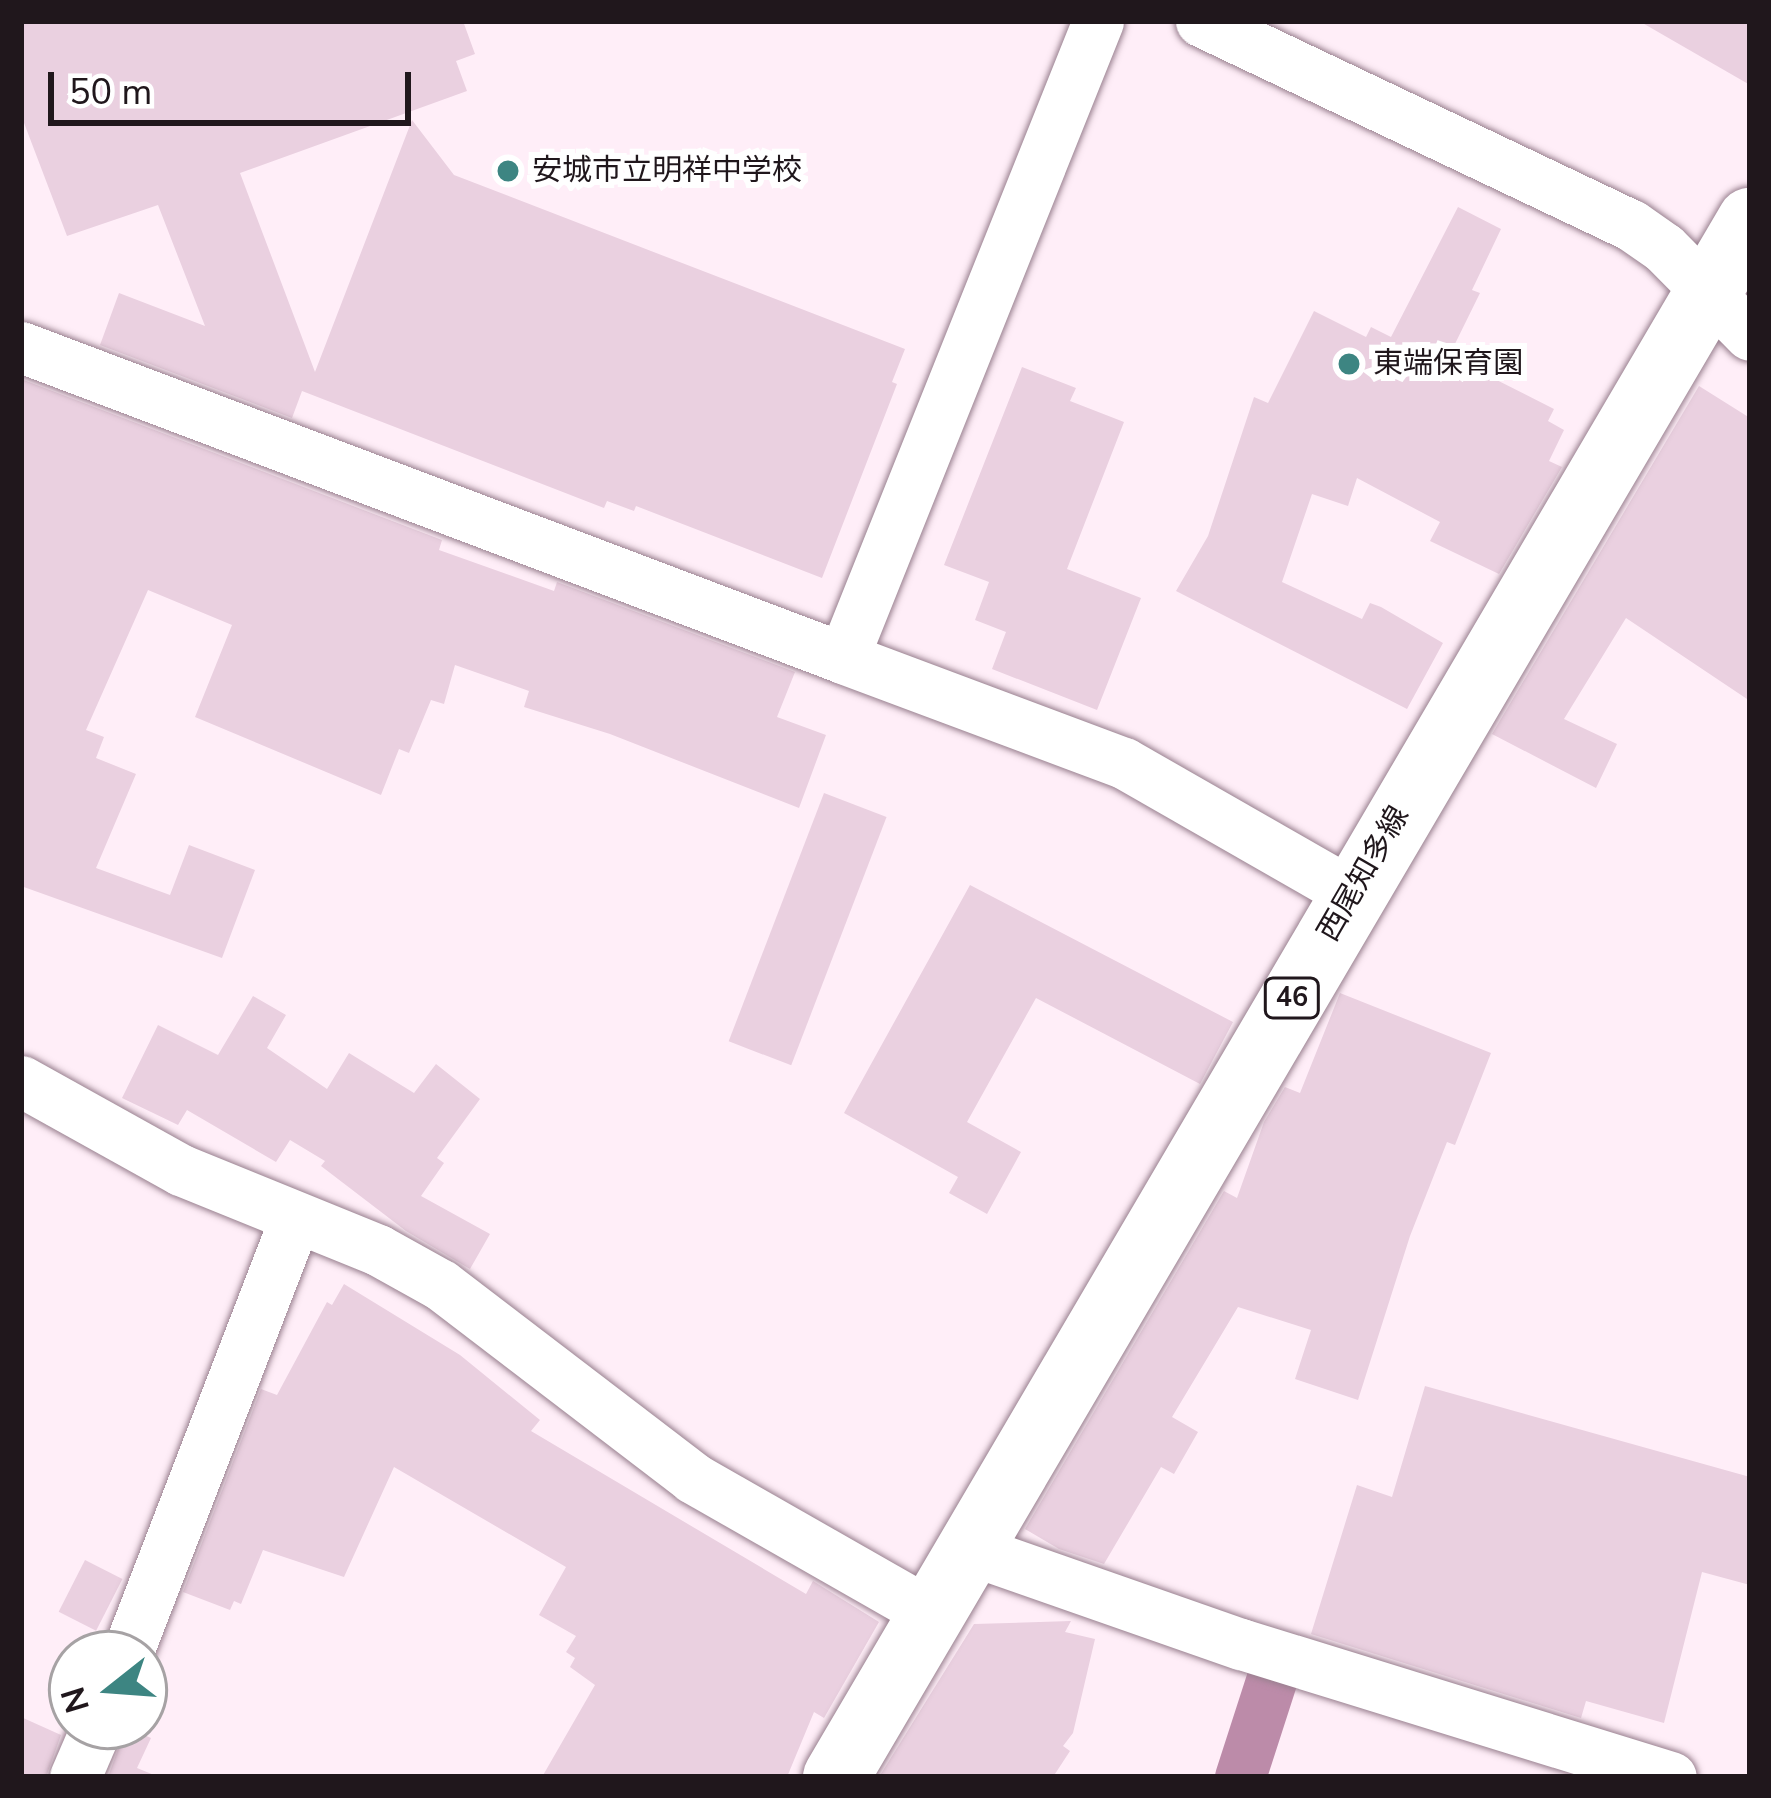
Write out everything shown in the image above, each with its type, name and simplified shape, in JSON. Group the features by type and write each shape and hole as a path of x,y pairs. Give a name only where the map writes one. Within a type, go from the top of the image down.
{"main road":[{"name":"西尾知多線","path":"836,1777 1353,893 1729,314 1750,221"}],"street":[{"path":"843,658 1098,21"},
{"path":"1201,21 1631,225 1664,248 1729,314"},
{"path":"21,347 1124,763 1353,893"},
{"path":"21,1082 181,1170 378,1250 441,1285 693,1478 930,1613"},
{"path":"136,1630 295,1218"},
{"path":"969,1550 1241,1644 1671,1777"}],"building":[{"path":"21,21 463,21 475,54 456,61 467,91 240,173 315,372 412,120 454,175 905,349 892,382 897,384 822,578 636,506 634,511 607,501 604,508 302,391 292,418 100,345 119,293 205,326 158,205 67,236 21,115"},
{"path":"1639,21 1750,21 1750,85"},
{"path":"1458,207 1501,229 1472,290 1480,293 1449,356 1554,409 1548,421 1564,430 1549,461 1562,467 1499,574 1430,541 1440,522 1357,478 1348,506 1312,494 1282,582 1362,619 1370,603 1381,607 1443,643 1407,709 1176,591 1208,536 1254,397 1268,403 1314,311 1366,337 1371,327 1391,337"},
{"path":"1022,367 1076,388 1070,401 1124,422 1067,569 1141,598 1097,710 992,669 1006,632 975,620 989,582 944,565"},
{"path":"21,379 442,540 439,550 554,591 557,582 795,672 777,717 826,735 799,808 610,734 524,707 529,691 455,665 444,704 431,700 409,753 399,749 381,795 195,717 232,625 148,590 86,730 104,737 96,758 136,774 96,868 170,895 189,845 255,870 222,958 21,886"},
{"path":"1699,386 1750,418 1750,701 1626,618 1564,719 1617,744 1596,788 1492,734"},
{"path":"824,793 887,817 791,1065 729,1041"},
{"path":"970,885 1233,1022 1200,1084 1036,998 967,1122 1021,1152 987,1214 949,1193 958,1177 844,1113"},
{"path":"1340,993 1491,1053 1455,1145 1447,1142 1410,1236 1358,1400 1295,1379 1311,1330 1238,1307 1172,1417 1198,1432 1174,1474 1161,1467 1104,1564 1059,1549 1025,1529 1224,1191 1237,1198 1264,1122 1285,1087 1300,1093"},
{"path":"253,996 286,1015 267,1048 327,1089 349,1053 414,1093 436,1064 480,1099 437,1158 444,1163 421,1196 490,1234 470,1269 406,1231 321,1166 325,1161 290,1140 276,1162 187,1110 178,1125 122,1098 158,1025 218,1055"},
{"path":"344,1284 460,1355 540,1420 531,1431 806,1594 813,1581 879,1622 824,1718 814,1712 787,1777 542,1777 595,1685 570,1667 575,1658 566,1652 576,1636 539,1615 566,1567 394,1467 344,1577 263,1550 241,1604 234,1601 230,1610 183,1592 261,1389 277,1395 327,1302 332,1305"},
{"path":"1425,1386 1750,1477 1750,1585 1702,1572 1664,1723 1586,1701 1581,1718 1311,1634 1357,1485 1392,1497"},
{"path":"85,1560 122,1579 95,1630 59,1612"},
{"path":"1071,1621 1065,1632 1095,1639 1073,1733 1063,1746 1070,1751 1053,1777 879,1777 974,1624"},
{"path":"21,1717 48,1729 48,1750 56,1750 46,1777 21,1777"},
{"path":"118,1750 145,1750 137,1768 159,1777 108,1777"}],"waterway":[{"path":"1240,1777 1274,1672"}],"place":[{"name":"安城市立明祥中学校","path":"508,171"},
{"name":"東端保育園","path":"1349,364"}]}
